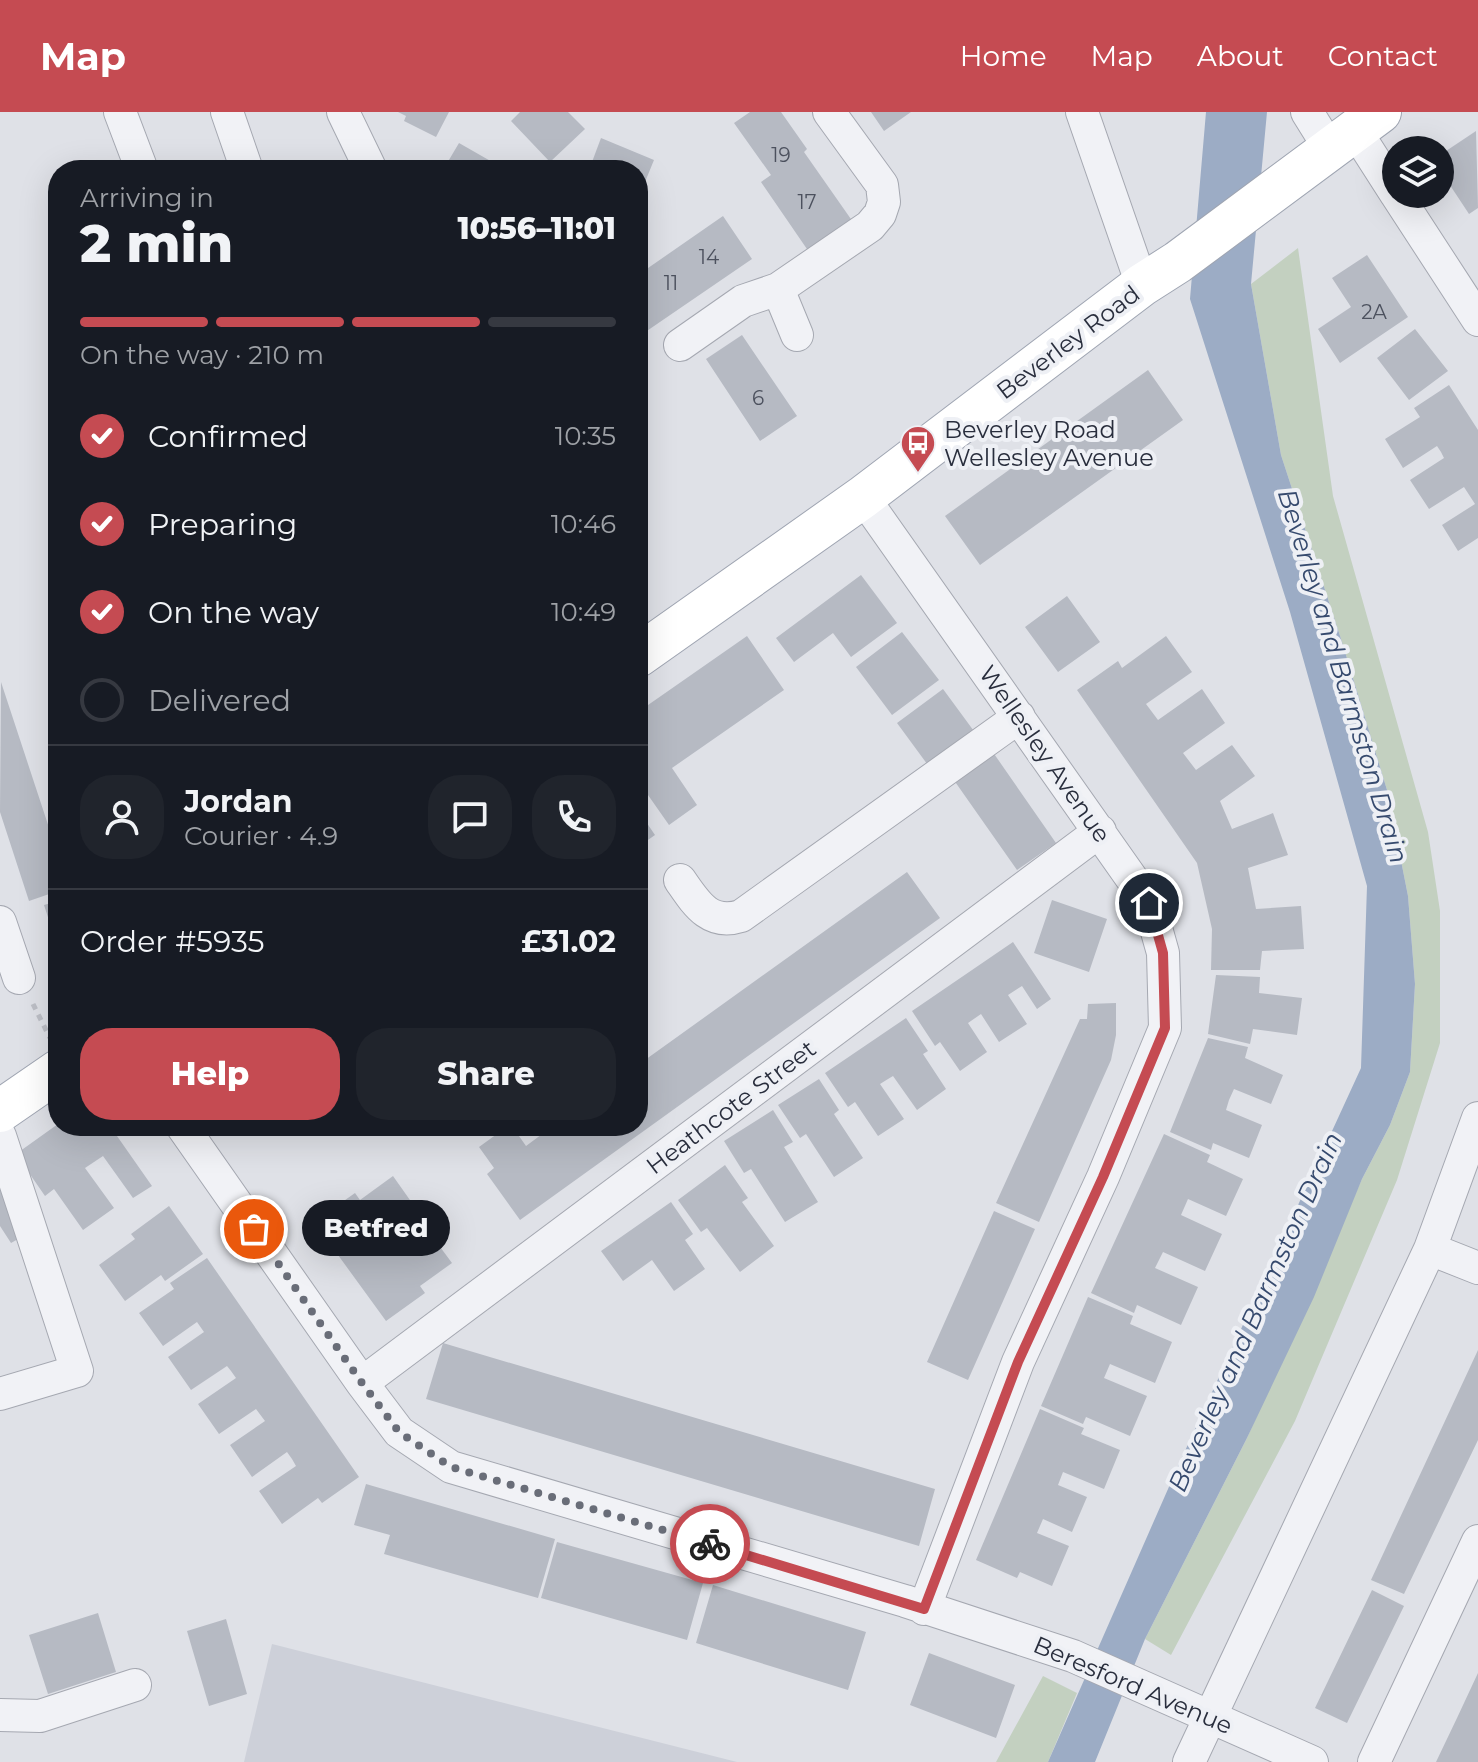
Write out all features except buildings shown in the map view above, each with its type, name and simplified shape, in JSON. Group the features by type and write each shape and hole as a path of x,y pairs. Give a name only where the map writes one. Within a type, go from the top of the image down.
{"main road":[{"name":"Beverley Road","path":"648,649 863,497 1142,285 1178,262 1355,130"},
{"path":"0,1111 48,1063"}],"street":[{"path":"120,112 138,160"},
{"path":"227,112 244,160"},
{"path":"343,112 366,160"},
{"path":"680,345 743,301 778,289 870,226 880,214 884,202 882,185 829,112"},
{"path":"1082,112 1142,285"},
{"path":"1307,112 1355,130 1382,172"},
{"path":"1405,208 1478,320"},
{"path":"778,289 797,335"},
{"name":"Wellesley Avenue","path":"863,497 1149,903 1163,953 1165,1028 1103,1177 1018,1362 924,1609"},
{"path":"680,880 700,908 711,916 731,919 741,916 1019,717"},
{"name":"Heathcote Street","path":"362,1383 1100,831"},
{"path":"0,922 19,978"},
{"path":"1189,1762 1430,1249 1478,1118"},
{"path":"0,1136 77,1371 0,1394"},
{"name":"Beresford Avenue","path":"189,1136 399,1432 451,1467 1073,1656 1312,1762"},
{"path":"1430,1249 1478,1268"},
{"path":"1374,1762 1478,1541"},
{"path":"0,1715 40,1716 135,1685"}],"path":[{"path":"19,978 48,1041"}],"shaded area":[{"path":"272,1644 737,1762 244,1762"}],"green space":[{"path":"1298,248 1333,496 1428,832 1440,911 1440,1043 1397,1180 1295,1421 1171,1655 1145,1639 1247,1438 1362,1179 1390,1125 1410,1072 1415,984 1408,896 1387,790 1281,455 1251,284"},
{"path":"1043,1676 1077,1693 1048,1762 996,1762"}],"water":[{"name":"Beverley and Barmston Drain","path":"1206,112 1267,112 1251,284 1281,455 1387,790 1408,896 1415,984 1410,1072 1390,1125 1362,1179 1314,1297 1145,1639 1095,1762 1048,1762 1179,1464 1361,1068 1367,886 1290,612 1190,299"}],"way so far":[{"path":"254,1229 399,1432 451,1467 710,1544"}],"place":[{"name":"Beverley Road Wellesley Avenue","path":"918,474"},
{"name":"Betfred","path":"254,1229"}],"route":[{"path":"710,1544 924,1609 1018,1362 1103,1177 1165,1028 1163,953 1149,903"}]}
